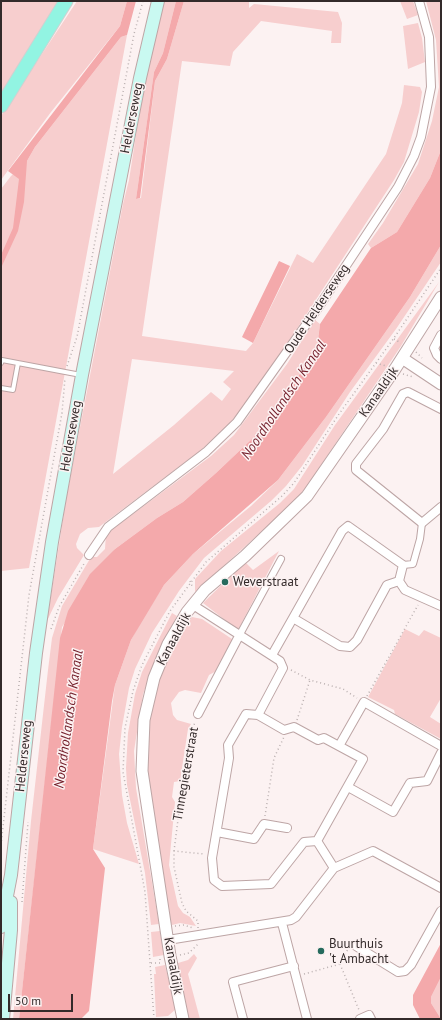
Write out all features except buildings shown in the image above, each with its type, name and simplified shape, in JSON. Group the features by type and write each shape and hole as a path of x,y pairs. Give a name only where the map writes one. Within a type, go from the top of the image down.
{"main road":[{"path":"1,106 66,1"},
{"name":"Helderseweg","path":"1,927 11,875 37,645 52,542 82,375 140,78 158,1"},
{"name":"Helderseweg","path":"3,1019 11,930 11,875"}],"street":[{"name":"Oude Helderseweg","path":"89,555 108,526 206,452 238,422 398,187 414,156 421,137 431,87 428,37 419,1"},
{"name":"Kanaaldijk","path":"183,1019 168,940 143,778 142,736 148,700 160,664 174,633 205,590 302,502 402,358 441,297"},
{"path":"441,335 434,348 437,355 441,359"},
{"path":"402,358 441,384"},
{"path":"422,523 356,470 356,464 383,429 403,394 408,392 441,409"},
{"path":"272,655 342,531 348,526 403,565 413,564 420,539 422,523 441,507"},
{"path":"239,636 281,559"},
{"path":"403,565 399,581 405,590 441,606"},
{"path":"293,618 340,646 350,647 358,640 386,585 399,581"},
{"path":"193,605 280,661 283,668 258,715"},
{"name":"Tinnegieterstraat","path":"198,714 239,636"},
{"path":"339,746 364,702 441,746"},
{"path":"246,714 258,715 284,730 291,728 318,740 324,738 363,760 317,842 304,842 271,884 222,886 214,880 212,855 229,758 228,745 246,714"},
{"path":"348,787 393,812 410,783 427,781 441,753"},
{"path":"217,832 254,839 264,824 287,828"},
{"path":"317,842 334,868"},
{"path":"168,940 282,923 296,917 334,868 373,851 441,888"},
{"path":"356,946 398,972 405,971 411,965 441,911"},
{"path":"282,923 307,1019"},
{"path":"243,1019 232,982 294,966"}],"lane":[{"path":"1,363 2,360 82,375"},
{"path":"1,388 13,390 18,363"}],"path":[{"path":"50,630 61,602 89,555"},
{"path":"283,668 310,680 343,689 364,702 423,597"},
{"path":"264,824 274,758 303,706 310,680"},
{"name":"Tinnegieterstraat","path":"198,714 192,728 185,765 174,851 174,867 182,903 186,911 198,921 198,930"},
{"path":"21,909 29,816"},
{"path":"174,851 212,855"},
{"path":"296,976 340,964 352,943 356,946"},
{"path":"340,964 364,1019"}],"shaded area":[{"path":"1,1 59,1 1,94"},
{"path":"77,1 127,1 120,26 51,112 1,180 1,116"},
{"path":"164,1 176,1 163,53 154,72 136,199 141,198 155,81 167,59 184,1 249,1 249,8 254,4 338,12 342,23 341,43 331,43 332,31 261,21 233,52 230,66 182,61 142,336 246,351 253,343 297,254 313,263 386,154 402,103 404,85 420,87 422,92 419,112 404,162 394,180 257,390 229,424 200,451 99,527 88,528 80,534 76,544 77,548 84,555 58,598 47,621 66,500 123,204 129,180 148,58","holes":["132,359 234,371 223,382 231,389 222,401 211,392 174,425 113,474"]},
{"path":"400,1 413,1 418,15 407,19"},
{"path":"426,1 441,1 441,150 430,178 397,232 371,248 368,244 383,223 418,164 432,121 439,87 436,40"},
{"path":"418,23 422,38 425,62 408,69 403,26"},
{"path":"127,35 29,568 1,571 1,189 11,176 27,161 35,147 121,37"},
{"path":"441,245 441,262 396,329 350,392 302,466 286,486 271,501 204,558 179,591 152,633 135,669 129,688 119,754 122,795 127,823 139,864 93,849 115,685 131,640 144,616 164,585 193,554 251,506 278,480 326,417 410,297"},
{"path":"439,282 401,346 296,500 195,592 195,579 221,551 280,503 294,489 335,425"},
{"path":"315,320 320,324 317,347 279,405 254,437 183,502 157,518 115,549 62,627 19,1019 13,1019 31,821 48,670 52,638 62,606 91,557 97,557 105,549 106,534 211,456 234,435 287,364"},
{"path":"279,551 238,630 203,603 245,562 253,570"},
{"path":"172,613 177,616 160,648 143,694 134,751 136,788 159,924 151,925 145,873 127,785 126,768 128,733 135,694 142,672"},
{"path":"192,617 202,619 235,641 220,669 209,675 201,693 185,690 179,692 171,703 173,715 177,720 191,724 188,729 180,781 174,782 172,797 175,802 169,865 178,906 183,913 190,917 196,926 180,923 172,925 171,923 148,787 146,737 154,695 169,649 187,620"},
{"path":"405,629 419,636 424,630 441,638 441,698 430,717 441,724 441,739 395,714 394,710 368,697"},
{"path":"160,931 164,955 153,957 151,932"},
{"path":"194,954 197,958 188,974 200,1019 188,1019 178,963 188,960"},
{"path":"165,965 176,1009 168,1016 156,1017 155,967"},
{"path":"441,977 441,1019 431,1003 431,997"}],"water":[{"path":"127,1 136,1 127,35 121,37 35,147 27,161 24,202 18,231 1,268 1,255 13,228 19,179 8,171 120,26"},
{"path":"176,1 184,1 167,59 155,81 140,198 136,199 154,72 163,53"},
{"name":"Noordhollandsch Kanaal","path":"441,150 441,245 410,297 326,417 278,480 193,554 164,585 131,640 115,685 112,701 93,849 105,868 89,1011 81,1019 19,1019 60,638 68,611 90,574 115,549 157,518 183,502 254,437 279,405 317,348 320,324 371,248 397,232 430,178"},
{"path":"279,261 290,266 253,343 242,337"},
{"path":"441,943 441,977 431,997 431,1003 441,1019 420,1019 413,1005 413,995"}],"place":[{"name":"Weverstraat","path":"225,582"},
{"name":"Buurthuis 't Ambacht","path":"321,951"}]}
